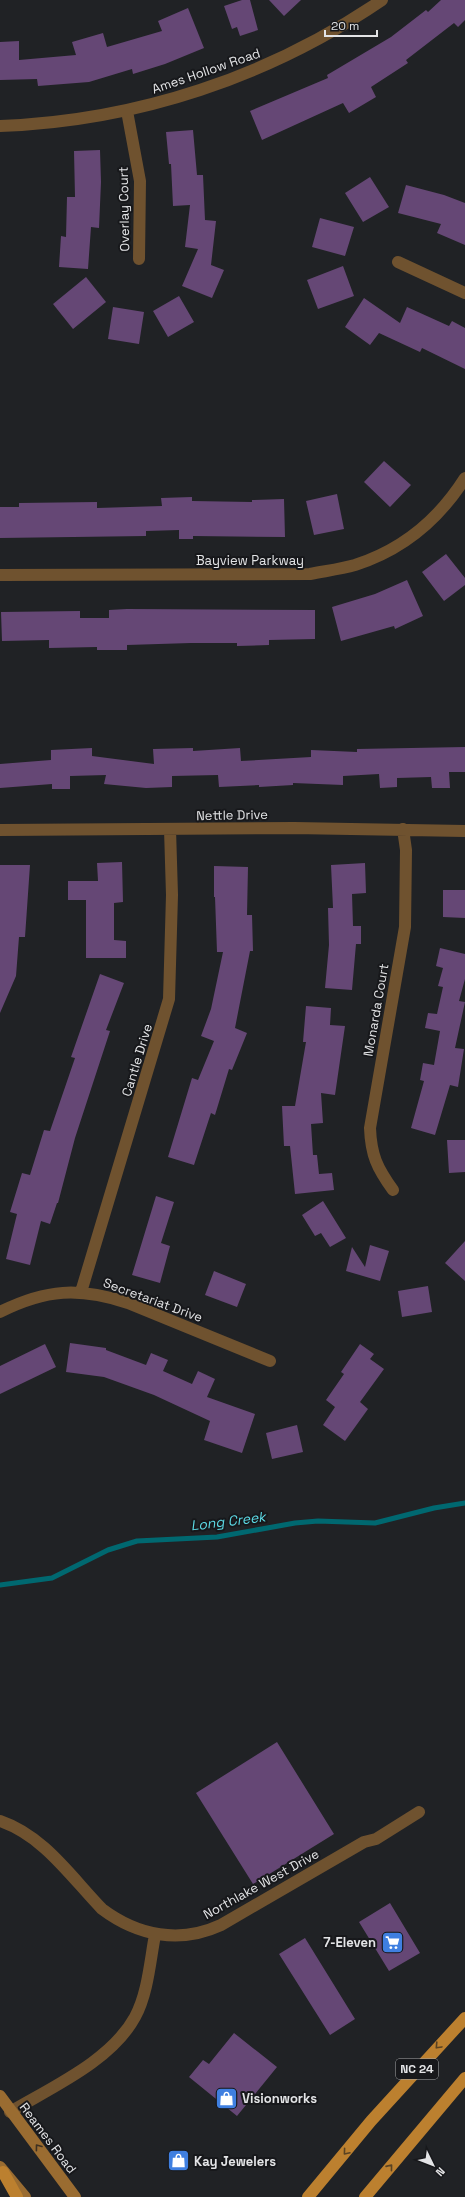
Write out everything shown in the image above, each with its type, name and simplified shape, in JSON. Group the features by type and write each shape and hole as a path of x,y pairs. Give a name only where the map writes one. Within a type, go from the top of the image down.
{"main road":[{"name":"NC 24","path":"308,2197 376,2116 465,2018"},
{"name":"NC 24","path":"365,2197 465,2078"},
{"name":"Reames Road","path":"0,2096 10,2112 74,2197"},
{"path":"2,2169 17,2197"},
{"path":"2,2169 25,2197"}],"street":[{"name":"Ames Hollow Road","path":"0,126 43,125 127,111 204,89 274,62 337,29 382,0"},
{"name":"Overlay Court","path":"127,111 140,181 139,259"},
{"path":"398,262 465,294"},
{"name":"Bayview Parkway","path":"0,575 310,574 355,565 381,554 425,527 454,496 465,478"},
{"name":"Cantle Drive","path":"81,1292 169,999 172,895 170,829"},
{"name":"Nettle Drive","path":"0,830 403,829 465,831"},
{"name":"Monarda Court","path":"393,1190 380,1171 373,1156 370,1128 406,927 406,850 403,829"},
{"name":"Secretariat Drive","path":"0,1312 22,1301 68,1292 81,1292 104,1296 128,1303 270,1361"},
{"name":"Northlake West Drive","path":"0,1821 25,1832 40,1844 102,1909 114,1917 138,1930 155,1935 181,1935 211,1930 243,1913 364,1842 376,1838 419,1812"},
{"path":"10,2112 88,2065 117,2042 135,2017 142,1999 155,1935"}],"building":[{"path":"242,0 250,0 258,30 240,36 237,27 232,29 224,6"},
{"path":"269,0 301,0 284,16"},
{"path":"441,0 465,0 465,20 458,27 454,23 406,60 408,63 371,87 376,97 349,113 343,103 262,140 250,111 328,78 327,75 391,37 426,10 428,12"},
{"path":"188,8 204,48 165,64 133,74 132,69 89,82 38,86 37,79 0,80 0,42 19,41 19,60 76,55 72,42 103,33 107,47 162,31 158,21"},
{"path":"193,130 197,175 203,175 205,220 216,221 211,265 224,270 212,298 182,286 198,249 185,247 190,205 173,206 171,164 169,164 166,132"},
{"path":"100,150 101,182 99,228 91,227 88,269 59,267 61,236 66,237 67,197 75,197 74,151"},
{"path":"370,177 389,207 363,222 345,193"},
{"path":"406,185 444,195 465,203 465,245 437,233 441,224 398,213"},
{"path":"320,218 354,227 345,256 312,247"},
{"path":"343,266 354,296 318,309 307,280"},
{"path":"86,277 106,302 73,329 53,304"},
{"path":"179,296 194,322 168,337 153,311"},
{"path":"364,298 400,323 407,307 449,326 452,321 465,328 465,369 422,348 420,352 379,333 370,345 345,327"},
{"path":"113,307 144,312 139,344 108,339"},
{"path":"384,461 411,485 390,507 364,482"},
{"path":"337,494 344,529 314,535 306,501"},
{"path":"192,497 192,501 252,502 252,500 284,499 285,537 193,536 193,539 179,539 179,530 146,531 146,536 0,538 0,507 19,507 19,503 97,502 97,508 162,506 161,498"},
{"path":"446,554 465,578 465,585 444,601 422,572"},
{"path":"407,580 423,616 395,629 394,626 341,641 332,607 375,594"},
{"path":"109,610 315,610 315,639 269,640 269,645 237,646 237,643 191,643 127,645 127,650 97,650 97,647 49,648 49,640 2,641 1,612 80,611 80,618 109,618"},
{"path":"465,747 465,772 449,772 450,788 432,788 431,777 397,778 397,787 380,788 379,774 343,776 343,785 293,783 293,785 259,787 259,785 219,787 218,775 172,776 172,787 146,788 104,784 106,775 70,776 70,789 52,789 52,784 0,788 0,764 51,760 51,750 92,748 92,756 154,764 153,749 193,748 193,751 240,748 241,761 311,757 311,750 357,752 357,749"},
{"path":"122,862 123,902 114,903 114,940 126,941 126,958 86,958 86,900 68,900 68,881 98,881 97,863"},
{"path":"365,863 366,893 352,894 353,926 361,926 361,944 356,944 352,990 325,988 329,945 328,908 333,908 331,865"},
{"path":"0,865 30,865 25,937 19,937 16,976 0,1013"},
{"path":"214,866 248,867 247,915 252,915 253,951 250,951 235,1028 247,1033 232,1070 229,1069 215,1115 211,1113 194,1165 168,1157 192,1078 198,1080 214,1041 201,1036 211,1009 223,952 217,952"},
{"path":"443,890 465,890 465,918 443,917"},
{"path":"440,948 465,954 465,979 459,1001 465,1002 455,1048 464,1049 458,1087 450,1085 435,1135 411,1128 424,1081 420,1080 423,1063 434,1065 440,1031 425,1028 428,1013 437,1014 443,987 438,986 443,968 436,966"},
{"path":"100,974 124,983 106,1030 110,1031 75,1138 58,1203 50,1224 41,1221 30,1265 6,1259 17,1214 10,1212 22,1173 30,1175 44,1130 50,1131 75,1058 71,1057"},
{"path":"306,1006 331,1008 330,1025 345,1026 335,1095 321,1093 323,1123 311,1124 313,1155 317,1155 319,1174 332,1173 334,1190 295,1194 290,1146 284,1146 282,1106 295,1106 306,1042 303,1042"},
{"path":"447,1140 465,1140 465,1172 449,1173"},
{"path":"156,1196 174,1202 161,1243 170,1246 160,1283 132,1275"},
{"path":"323,1201 346,1238 330,1247 321,1233 315,1236 302,1215"},
{"path":"465,1241 465,1281 445,1263"},
{"path":"370,1245 389,1251 380,1281 346,1271 352,1247 365,1267"},
{"path":"214,1271 246,1284 237,1307 205,1295"},
{"path":"428,1286 432,1312 402,1317 398,1291"},
{"path":"70,1343 106,1348 106,1350 146,1365 151,1353 168,1360 163,1371 192,1384 198,1371 215,1379 207,1397 255,1414 242,1453 204,1440 210,1421 154,1395 104,1377 66,1372"},
{"path":"45,1344 56,1367 0,1394 0,1366"},
{"path":"360,1344 374,1354 370,1359 384,1369 360,1402 368,1409 345,1441 323,1425 335,1407 326,1400 344,1374 341,1372"},
{"path":"297,1425 303,1452 272,1459 266,1433"},
{"path":"277,1742 334,1834 253,1884 196,1793"},
{"path":"390,1903 420,1953 389,1971 359,1922"},
{"name":"7-Eleven","path":"305,1938 355,2019 330,2035 279,1954"},
{"path":"234,2033 277,2067 237,2116 189,2077 203,2060 209,2064"}],"waterway":[{"name":"Long Creek","path":"0,1585 52,1578 108,1550 137,1541 217,1537 295,1523 318,1521 375,1523 434,1508 465,1503"}],"place":[{"name":"7-Eleven","path":"392,1942"},
{"name":"Visionworks","path":"227,2098"},
{"name":"Kay Jewelers","path":"178,2161"}]}
